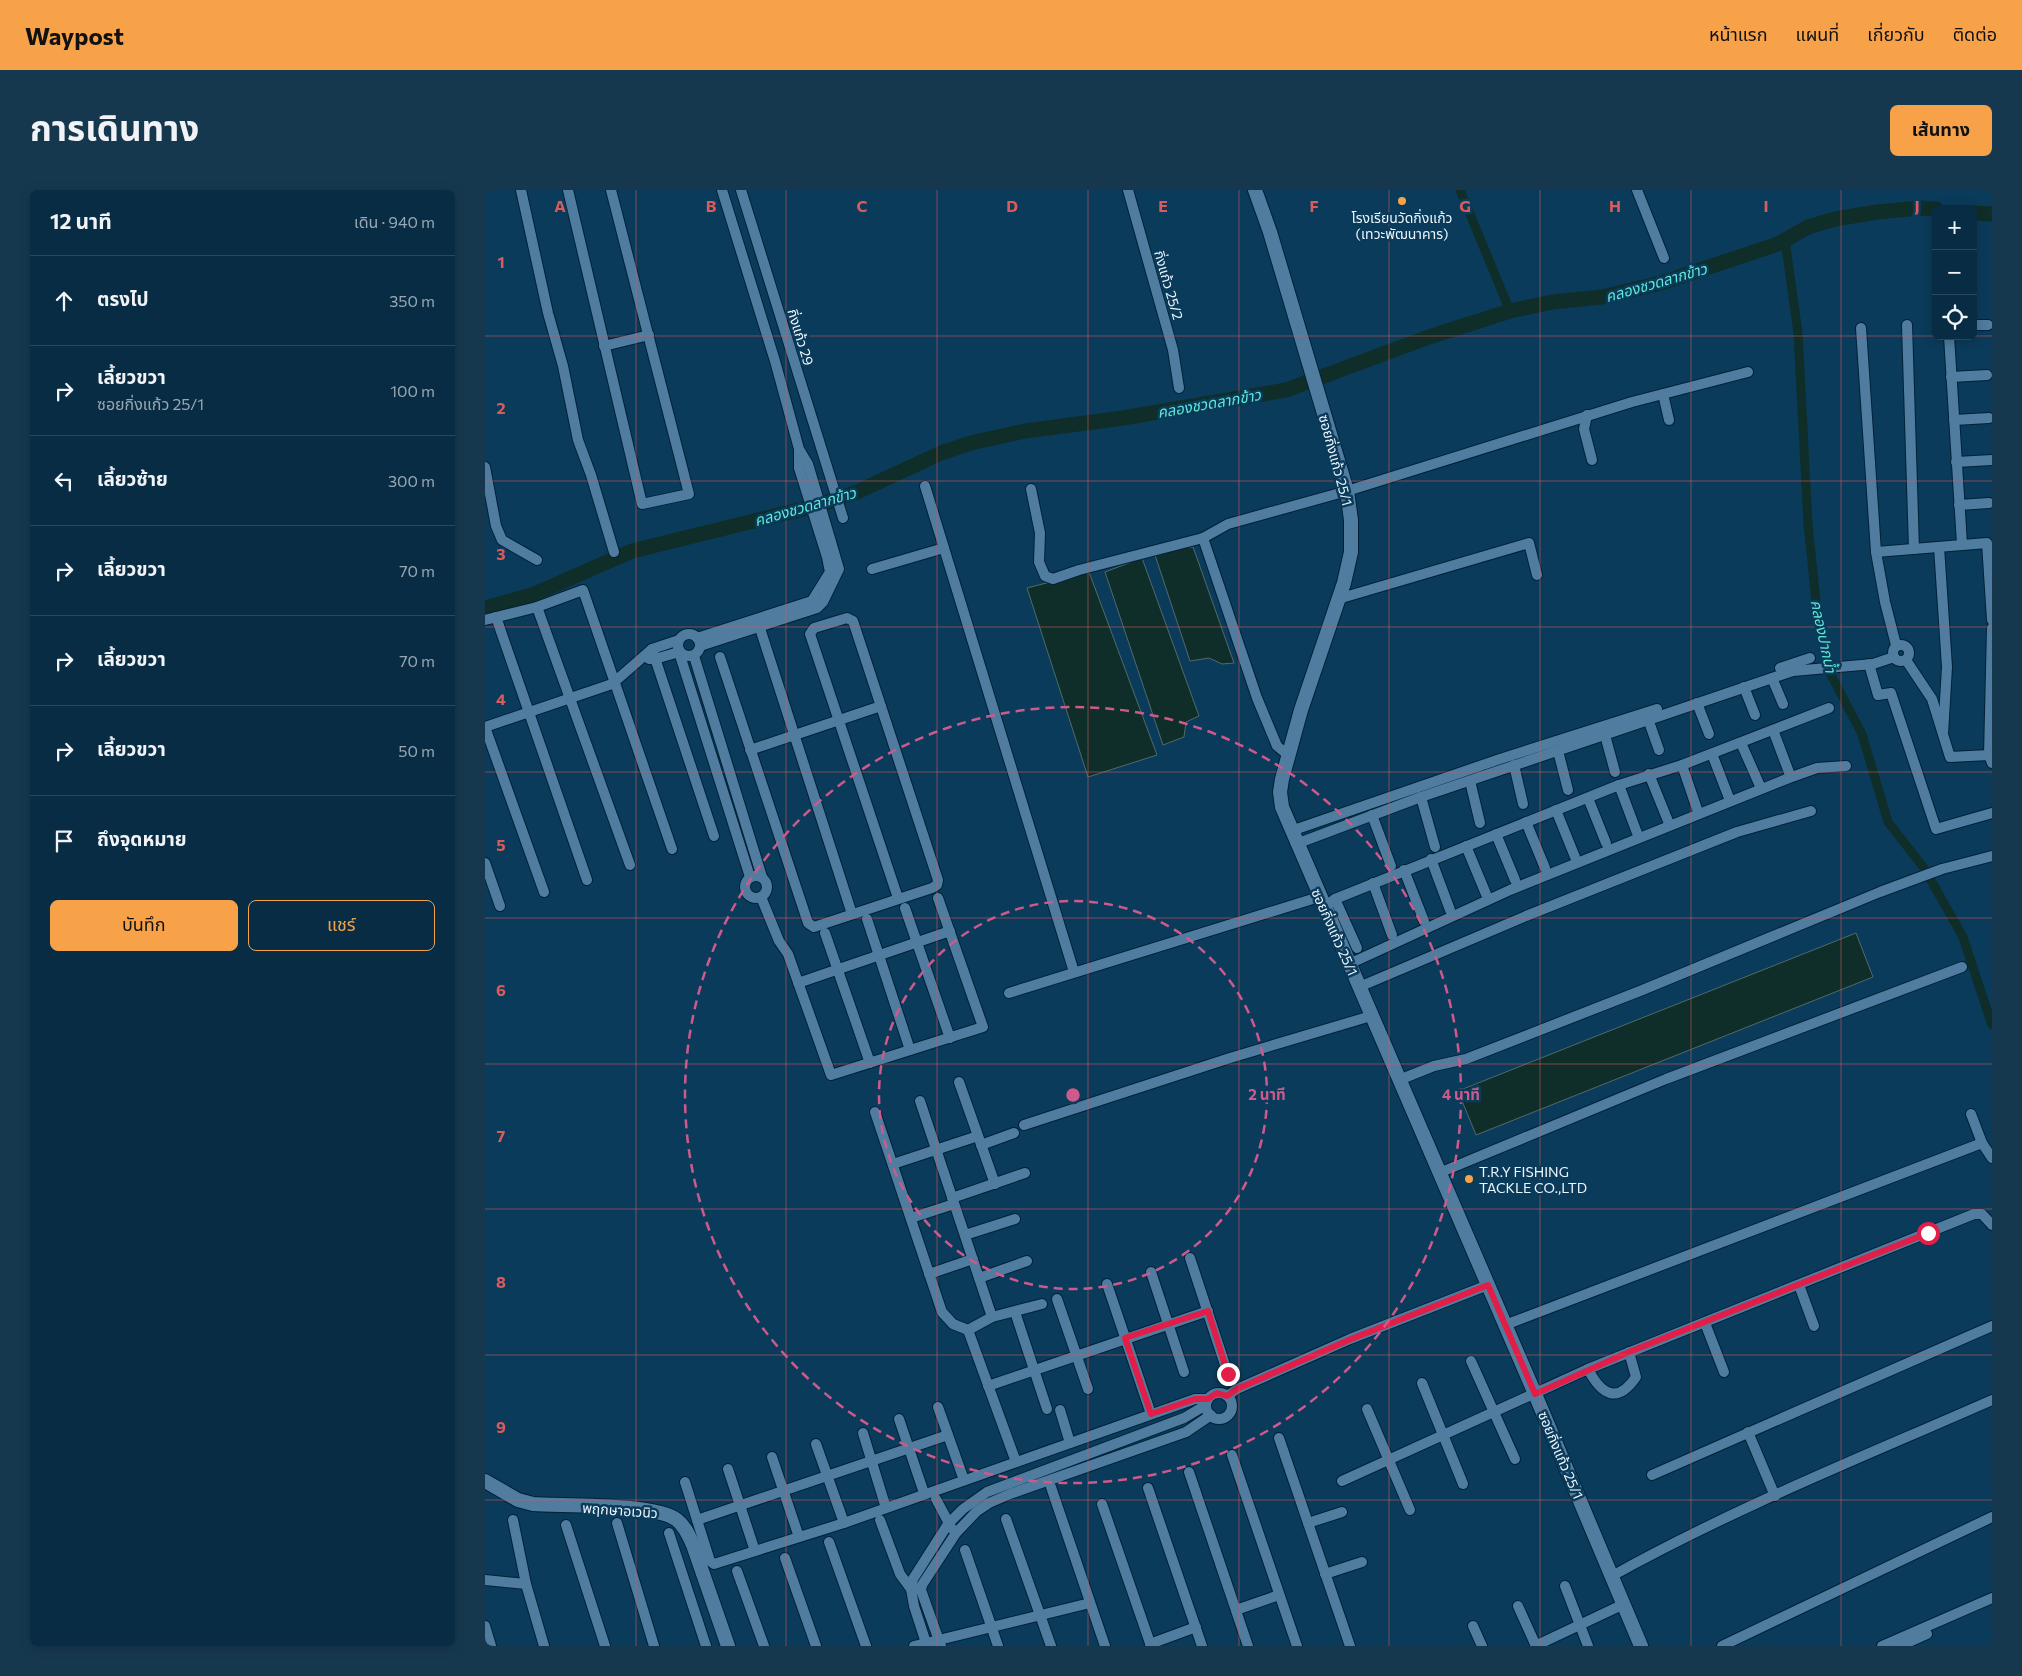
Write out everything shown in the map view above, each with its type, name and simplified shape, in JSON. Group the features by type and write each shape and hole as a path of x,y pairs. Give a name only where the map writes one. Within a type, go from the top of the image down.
{"street":[{"path":"521,190 548,312 563,366 578,440 591,475 614,552"},
{"path":"568,190 641,504 689,494 611,190"},
{"path":"699,642 758,623 821,606 838,574 814,497 799,468 799,450 775,361 722,190"},
{"name":"กิ่งแก้ว 29","path":"741,190 842,516"},
{"name":"กิ่งแก้ว 25/2","path":"1128,190 1173,350 1179,388"},
{"name":"ซอยกิ่งแก้ว 25/1","path":"1255,190 1270,232 1347,491 1352,535 1351,552 1338,600 1305,693 1289,754 1280,792 1282,807 1296,844 1326,901 1349,964 1535,1394 1641,1646"},
{"path":"1637,190 1664,258"},
{"path":"1977,325 1988,325"},
{"path":"1907,326 1914,549"},
{"path":"1861,328 1876,552 1885,602 1896,646 1893,651 1894,657 1900,661 1906,660 1910,654 1908,648 1903,644 1896,646"},
{"path":"604,346 649,335"},
{"path":"1949,340 1962,544"},
{"path":"1031,489 1040,532 1039,562 1042,572 1051,579 1203,538 1228,524 1347,491 1587,415 1748,372"},
{"path":"1951,378 1987,375"},
{"path":"1663,394 1669,420"},
{"path":"1587,415 1584,429 1592,460"},
{"path":"1954,420 1989,418"},
{"path":"1956,462 1992,460"},
{"path":"485,467 496,526 502,540 537,560"},
{"path":"925,486 1074,972"},
{"path":"1959,505 1989,503"},
{"path":"1203,538 1257,698 1277,746 1289,754"},
{"path":"1338,600 1529,543 1537,575"},
{"path":"1876,552 1987,543 1992,620"},
{"path":"1939,546 1947,667 1943,734"},
{"path":"872,569 944,548"},
{"path":"485,620 537,607 583,590 673,849"},
{"path":"537,607 630,865"},
{"path":"496,617 587,880"},
{"path":"720,657 808,923 814,927 935,887 938,880 853,621 847,618 814,628 810,634 898,898"},
{"path":"758,623 852,914"},
{"path":"1906,660 1932,699 1951,757 1991,759 1992,628"},
{"path":"641,658 655,659 679,647 689,634 699,642"},
{"path":"699,642 694,656 762,877 768,888 761,897 755,898 747,894 745,885 750,878 762,877"},
{"path":"544,892 485,727 614,682 652,649 679,647"},
{"path":"679,647 685,656 694,656"},
{"path":"679,647 750,878"},
{"path":"652,649 714,836"},
{"path":"1296,844 1421,797 1793,671 1871,664 1894,657"},
{"path":"1291,831 1810,658"},
{"path":"1871,664 1878,695 1891,692 1935,829 1992,813"},
{"path":"1773,678 1783,704"},
{"path":"1744,687 1755,715"},
{"path":"1697,703 1709,734"},
{"path":"750,750 881,706"},
{"path":"1009,992 1326,901 1649,774 1682,765 1829,708"},
{"path":"1648,719 1659,750"},
{"path":"1773,730 1790,775"},
{"path":"1605,735 1615,772"},
{"path":"1741,743 1760,786"},
{"path":"1558,751 1568,790"},
{"path":"1712,754 1729,798"},
{"path":"713,760 725,757"},
{"path":"1514,765 1523,804"},
{"path":"1682,765 1697,809"},
{"path":"1349,964 1511,890 1789,778 1817,768 1845,766"},
{"path":"1649,774 1668,821"},
{"path":"1470,781 1480,823"},
{"path":"1619,786 1637,833"},
{"path":"1421,797 1435,847"},
{"path":"1588,798 1606,843"},
{"path":"1556,810 1575,857"},
{"path":"1359,987 1535,912 1737,832 1811,811"},
{"path":"1372,815 1391,866"},
{"path":"1526,822 1545,868"},
{"path":"1496,834 1515,880"},
{"path":"1466,846 1486,894"},
{"path":"1399,1080 1435,1066 1466,1059 1640,991 1880,892 1942,869 1992,856"},
{"path":"1431,860 1450,910"},
{"path":"485,863 500,906"},
{"path":"1404,870 1424,921"},
{"path":"1373,883 1392,936"},
{"path":"761,897 779,941 788,954 831,1075 983,1027 938,898"},
{"path":"1326,901 1357,948"},
{"path":"905,908 950,1038"},
{"path":"867,919 910,1050"},
{"path":"798,983 950,931"},
{"path":"825,933 871,1063"},
{"path":"1439,1173 1666,1079 1962,966"},
{"path":"1024,1125 1230,1058 1371,1016"},
{"path":"959,1082 995,1184"},
{"path":"920,1100 992,1317"},
{"path":"875,1112 942,1312 953,1324 968,1330 1016,1462"},
{"path":"1971,1114 1982,1143 1992,1158"},
{"path":"893,1164 936,1150 1014,1134"},
{"path":"1505,1325 1982,1143"},
{"path":"911,1218 1025,1173"},
{"path":"1342,1481 1588,1369 1974,1214 1982,1214 1992,1225"},
{"path":"965,1236 1015,1219"},
{"path":"1191,1258 1228,1374"},
{"path":"929,1274 973,1259"},
{"path":"979,1278 1027,1261"},
{"path":"1151,1272 1184,1372"},
{"path":"1107,1284 1151,1414"},
{"path":"1227,1396 1237,1389 1351,1339 1488,1285"},
{"path":"1799,1285 1814,1326"},
{"path":"1057,1299 1088,1389"},
{"path":"968,1330 992,1317 1042,1304"},
{"path":"988,1386 1076,1354 1208,1311"},
{"path":"1015,1312 1047,1409"},
{"path":"1705,1323 1724,1372"},
{"path":"1652,1475 1992,1326"},
{"path":"1588,1369 1602,1391 1610,1394 1616,1393 1631,1384 1636,1377 1629,1352"},
{"path":"1471,1361 1515,1459"},
{"path":"1422,1383 1463,1484"},
{"path":"940,1643 913,1579 948,1524 963,1510 987,1492 1184,1418 1217,1393 1227,1396 1232,1406 1229,1414 1221,1418 1211,1415"},
{"path":"685,1482 710,1561 714,1564 844,1523 924,1493 1195,1399 1207,1402"},
{"path":"1612,1576 1656,1551 1992,1400"},
{"path":"1207,1402 1211,1415"},
{"path":"938,1407 963,1480"},
{"path":"1367,1409 1410,1510"},
{"path":"1060,1410 1071,1443"},
{"path":"927,1645 913,1606 916,1589 956,1533 977,1512 989,1503 1186,1432 1211,1415"},
{"path":"899,1419 924,1493"},
{"path":"1161,1427 1165,1440"},
{"path":"1748,1432 1775,1496"},
{"path":"863,1434 886,1508"},
{"path":"697,1520 948,1435"},
{"path":"1279,1438 1349,1646"},
{"path":"816,1444 844,1523"},
{"path":"1232,1455 1297,1646"},
{"path":"772,1457 799,1537"},
{"path":"1056,1465 1060,1476"},
{"path":"728,1469 755,1551"},
{"path":"1189,1472 1248,1646"},
{"name":"พฤกษาอเวนิว","path":"486,1480 518,1500 533,1504 653,1510 677,1520 686,1530 693,1545 728,1646"},
{"path":"1051,1487 1105,1646"},
{"path":"1148,1488 1202,1646"},
{"path":"936,1499 948,1524 956,1533"},
{"path":"1102,1504 1150,1645 1196,1627"},
{"path":"1308,1523 1342,1512"},
{"path":"1722,1646 1992,1517"},
{"path":"1007,1519 1051,1646"},
{"path":"513,1520 526,1584 544,1646"},
{"path":"880,1520 900,1574 916,1589"},
{"path":"617,1524 654,1646"},
{"path":"566,1525 605,1646"},
{"path":"669,1533 706,1646"},
{"path":"829,1542 866,1646"},
{"path":"965,1550 998,1646"},
{"path":"785,1558 816,1646"},
{"path":"1325,1574 1362,1562"},
{"path":"737,1571 764,1646"},
{"path":"485,1580 526,1584"},
{"path":"1565,1586 1588,1646"},
{"path":"1236,1610 1279,1595"},
{"path":"1883,1646 1992,1598"},
{"path":"914,1646 940,1643 991,1627 1090,1603"},
{"path":"1518,1606 1536,1646 1624,1604"},
{"path":"1901,1646 1992,1604"},
{"path":"485,1626 491,1646"},
{"path":"1473,1626 1482,1646"}],"shaded area":[{"path":"1193,547 1234,663 1222,664 1209,658 1190,661 1155,555 1171,548"},
{"path":"1142,558 1199,716 1186,722 1184,737 1163,745 1105,572"},
{"path":"1089,572 1157,755 1088,777 1027,588"},
{"path":"1856,933 1873,977 1476,1135 1458,1091"}],"waterway":[{"path":"1460,190 1510,311"},
{"name":"คลองชวดลากข้าว","path":"485,608 532,595 632,551 815,506 857,492 943,452 975,442 1025,431 1123,418 1286,390 1429,337 1510,311 1552,302 1602,297 1661,283 1778,244 1808,227 1835,219 1877,212 1932,209"},
{"name":"คลองชวดลากข้าว","path":"1977,213 1992,214"},
{"name":"คลองปากน้ำ","path":"1785,240 1798,333 1808,524 1818,621 1831,675 1862,734 1888,822 1924,868 1963,937 1992,1025"}],"place":[{"name":"โรงเรียนวัดกิ่งแก้ว (เทวะพัฒนาคาร)","path":"1402,201"},
{"name":"T.R.Y FISHING TACKLE CO.,LTD","path":"1469,1179"}],"route":[{"path":"1228,1374 1208,1311 1125,1338 1151,1414 1195,1399 1208,1399 1217,1393 1227,1396 1237,1389 1351,1339 1488,1285 1535,1394 1629,1352 1928,1233"}]}
